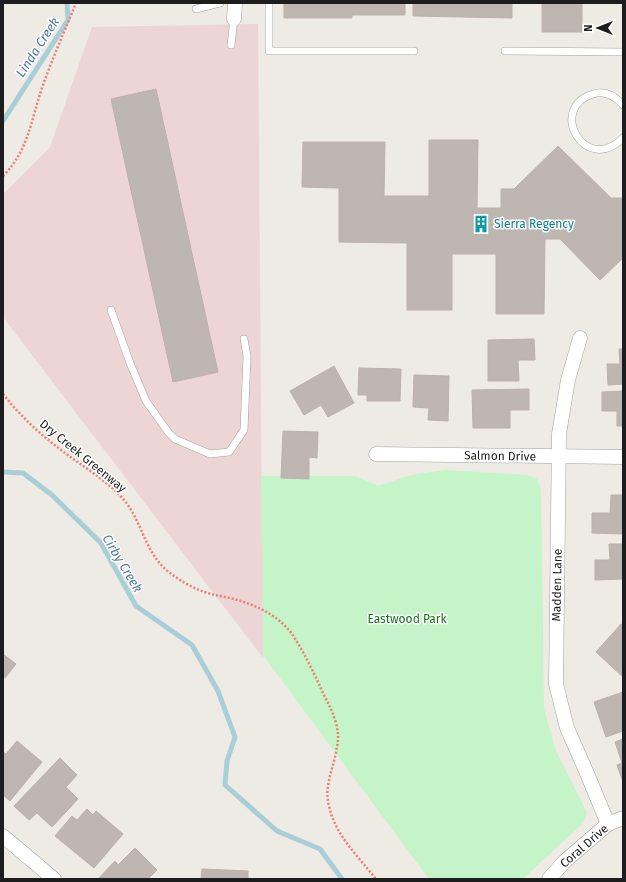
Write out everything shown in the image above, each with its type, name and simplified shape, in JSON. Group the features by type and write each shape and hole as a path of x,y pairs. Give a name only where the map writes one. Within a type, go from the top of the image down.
{"street":[{"path":"234,19 235,3"},
{"name":"Madden Lane","path":"580,338 568,380 559,434 556,684 566,728 608,824"},
{"name":"Salmon Drive","path":"376,454 623,457"},
{"name":"Coral Drive","path":"549,879 565,862 608,824 623,818"},
{"path":"3,836 54,879"}],"lane":[{"path":"196,9 220,3"},
{"path":"269,3 269,51 414,51"},
{"path":"230,45 234,19"},
{"path":"505,51 623,52"},
{"path":"623,105 616,98 606,93 594,93 584,97 576,105 572,116 572,127 576,137 584,145 594,149 605,149 616,145 623,138"},
{"path":"111,310 130,363 150,407 168,432 175,439 210,454 229,452 244,430 247,356 244,339"}],"path":[{"path":"3,176 16,162 25,146 43,84 76,3"},
{"name":"Dry Creek Greenway","path":"3,394 17,412 31,426 104,481 121,497 132,512 150,550 168,571 183,582 199,590 256,606 273,615 292,634 317,679 336,722 338,746 327,789 327,800 335,826 343,839 376,879"}],"shaded area":[{"path":"258,24 263,658 3,317 3,194 50,147 92,27"}],"green space":[{"name":"Eastwood Park","path":"446,470 528,475 537,479 541,489 544,709 556,751 587,813 583,823 524,879 429,879 263,655 261,476 356,476 378,486 411,475"}],"building":[{"path":"284,3 405,3 405,15 352,15 352,18 284,18"},
{"path":"413,3 512,3 512,18 413,16"},
{"path":"542,3 582,3 582,32 542,32"},
{"path":"156,89 218,372 173,382 111,99"},
{"name":"Sierra Regency","path":"429,140 478,140 477,208 501,208 501,189 514,189 558,146 611,198 623,198 623,258 600,280 560,239 545,239 544,314 496,314 496,254 452,254 452,310 407,310 407,243 339,242 339,188 302,187 303,142 385,142 384,196 429,196"},
{"path":"534,339 535,360 518,360 519,381 488,381 488,340"},
{"path":"619,349 623,349 623,384 608,385 607,364 620,364"},
{"path":"334,366 354,403 328,417 321,405 304,415 290,391"},
{"path":"359,368 401,369 400,401 367,401 367,395 358,395"},
{"path":"414,375 449,376 448,421 428,420 429,408 413,407"},
{"path":"529,389 529,410 510,410 510,428 473,428 472,390"},
{"path":"623,391 623,426 617,426 617,411 602,411 602,392"},
{"path":"283,431 318,432 317,458 309,457 309,479 281,478"},
{"path":"611,495 623,495 623,534 592,533 592,513 610,513"},
{"path":"609,544 623,544 623,579 595,580 595,560 610,560"},
{"path":"621,624 623,625 623,677 596,652"},
{"path":"3,654 16,664 5,678 3,677"},
{"path":"623,692 623,731 606,737 594,702"},
{"path":"623,739 623,782 617,765 622,763 615,742"},
{"path":"17,741 42,762 10,801 3,795 3,752 6,754"},
{"path":"60,758 77,775 66,787 78,799 52,827 37,813 29,820 14,806"},
{"path":"87,809 93,815 96,811 123,834 94,868 55,836 72,816 77,820"},
{"path":"135,848 157,870 148,879 98,879 115,861 118,865"},
{"path":"202,869 248,871 248,879 201,879"}],"waterway":[{"name":"Linda Creek","path":"3,121 68,20 67,3"},
{"name":"Cirby Creek","path":"3,472 23,473 52,495 101,543 136,606 192,645 218,691 235,737 227,761 225,785 277,831 320,849 342,879"}],"place":[{"name":"Sierra Regency","path":"481,224"}]}
